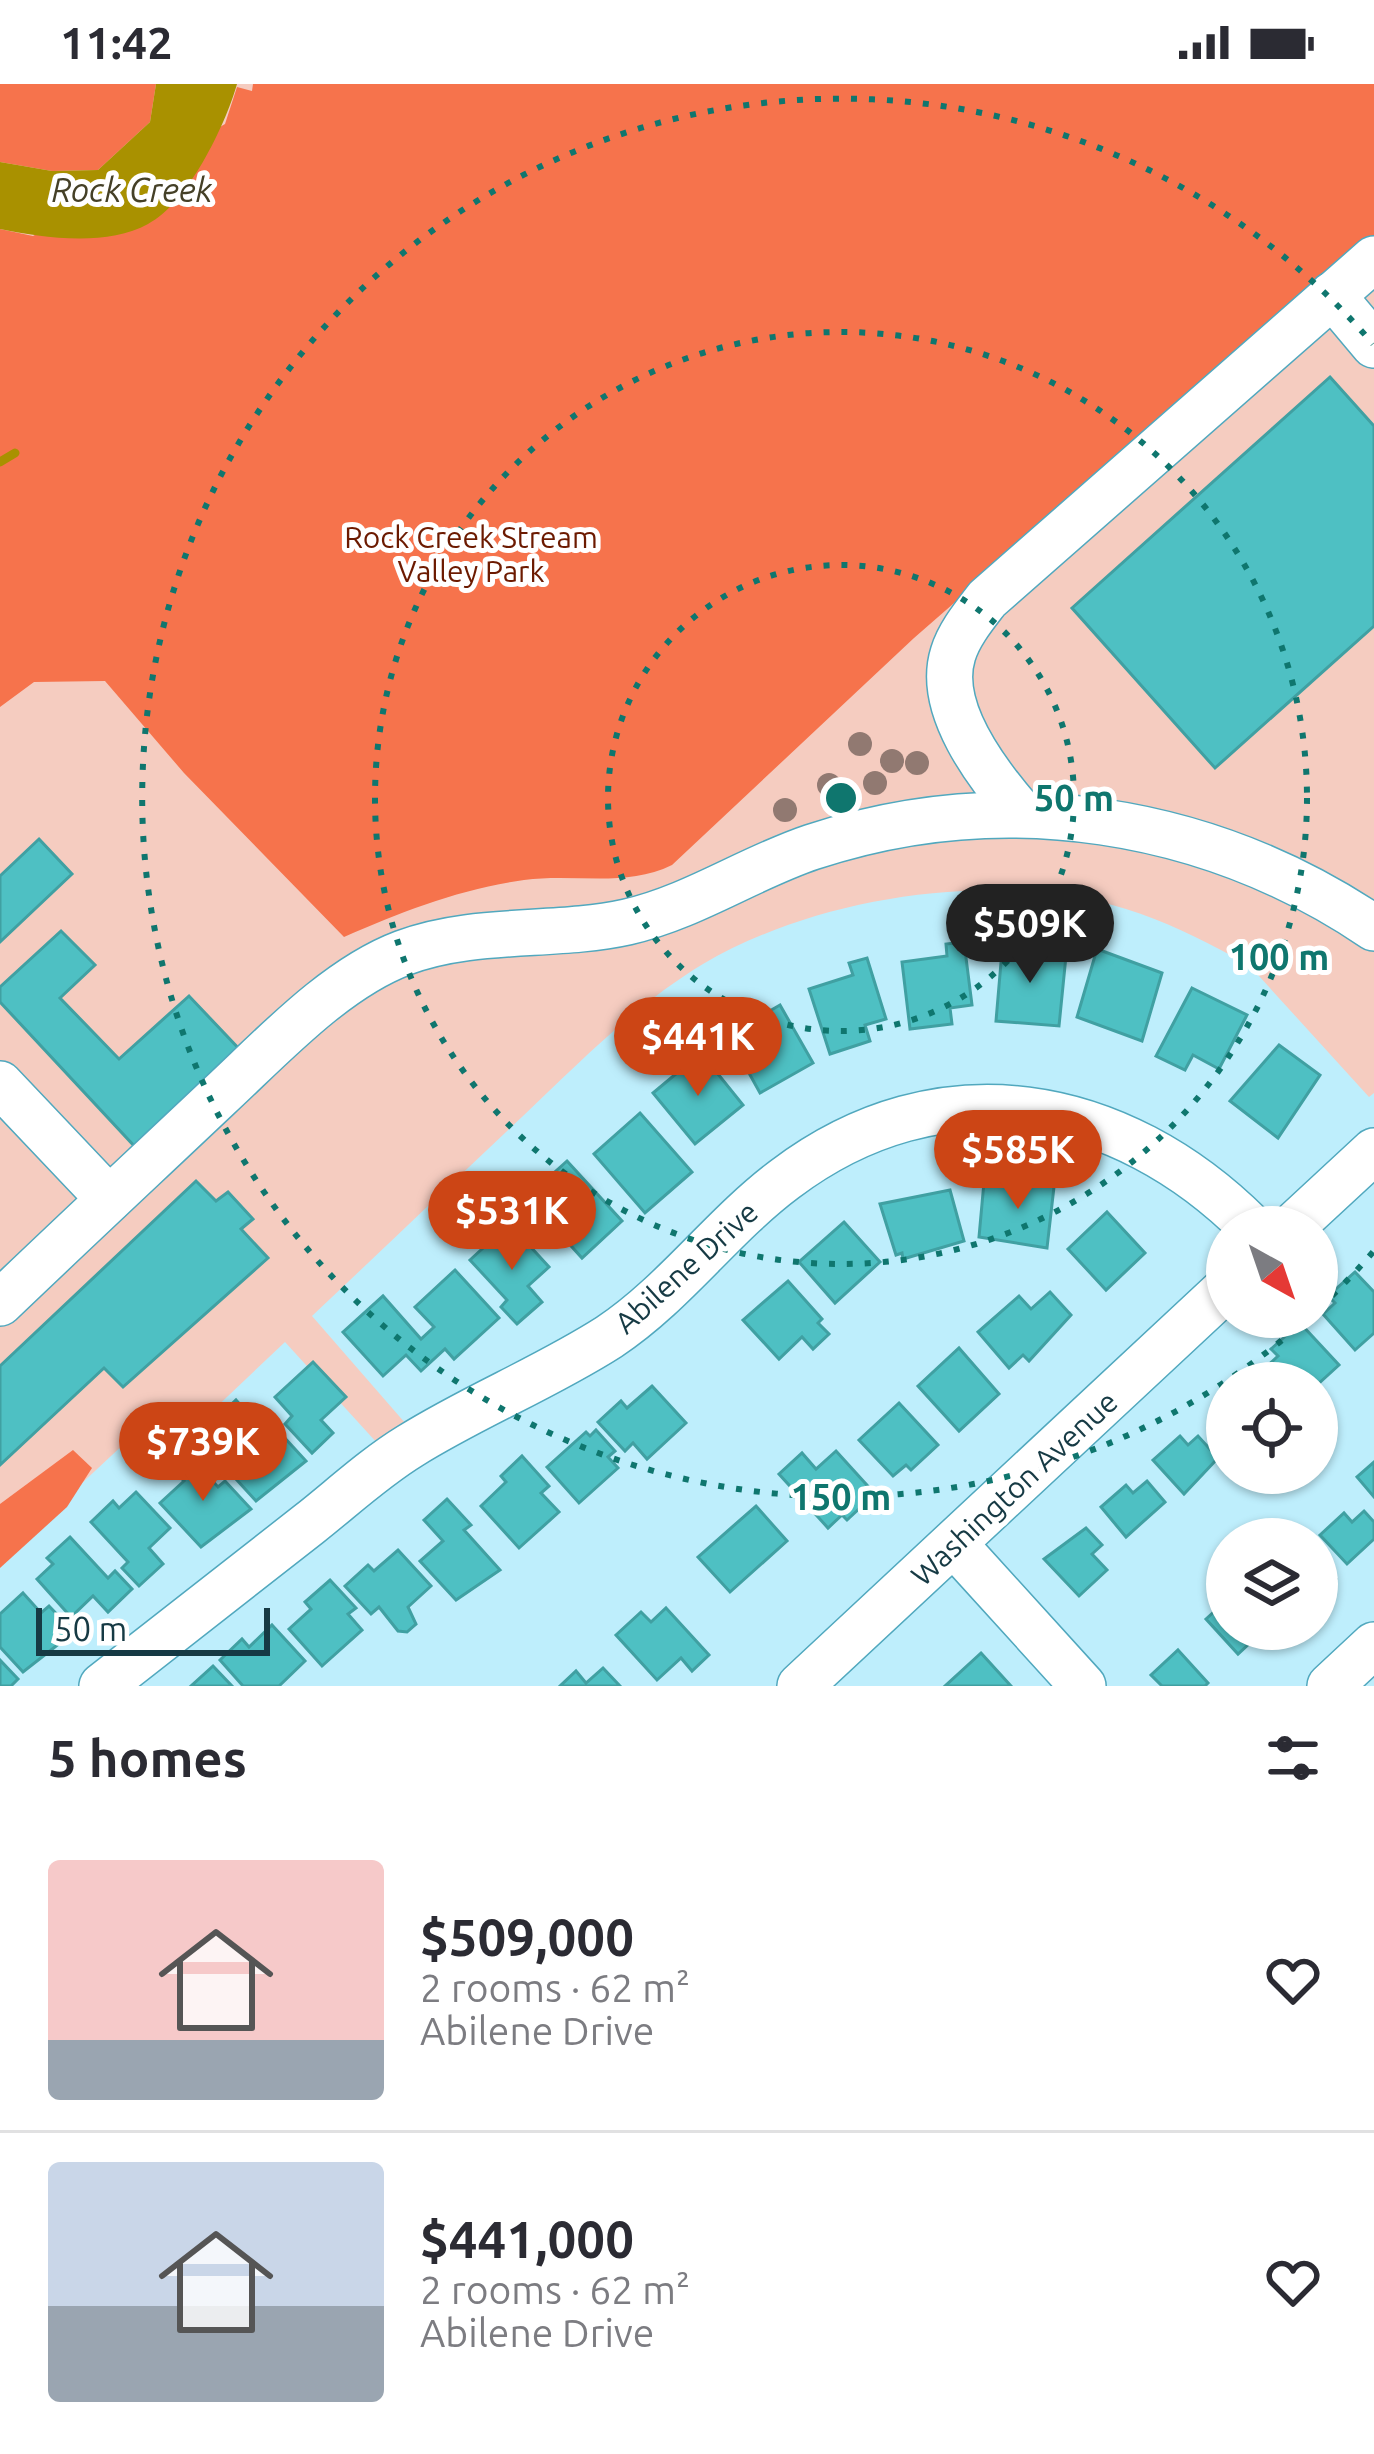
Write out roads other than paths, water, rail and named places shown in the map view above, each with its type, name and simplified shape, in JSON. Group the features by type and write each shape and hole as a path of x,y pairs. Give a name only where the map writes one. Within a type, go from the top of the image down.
{"street":[{"path":"1020,812 976,752 957,711 952,656 967,626 987,598 1374,259"},
{"path":"1332,296 1374,345"},
{"path":"0,1303 304,1017 402,953 495,935 625,923 676,908 808,848 900,822 1020,812 1073,816 1202,842 1319,891 1374,928"},
{"path":"0,1084 109,1199"},
{"name":"Abilene Drive","path":"101,1686 407,1447 616,1332 785,1179 903,1118 977,1108 1083,1118 1146,1144 1209,1184 1230,1206"},
{"path":"1315,1206 1374,1151"},
{"name":"Washington Avenue","path":"800,1686 1206,1308"},
{"path":"955,1545 1083,1686"},
{"path":"1330,1686 1374,1646"}],"water":[{"name":"Rock Creek","path":"156,84 237,84 203,162 163,214 132,231 94,238 0,229 0,162 52,171 98,170 150,122"}],"waterway":[{"path":"0,462 15,453"}],"park label":[{"name":"Rock Creek Stream Valley Park","path":"471,554"}]}
